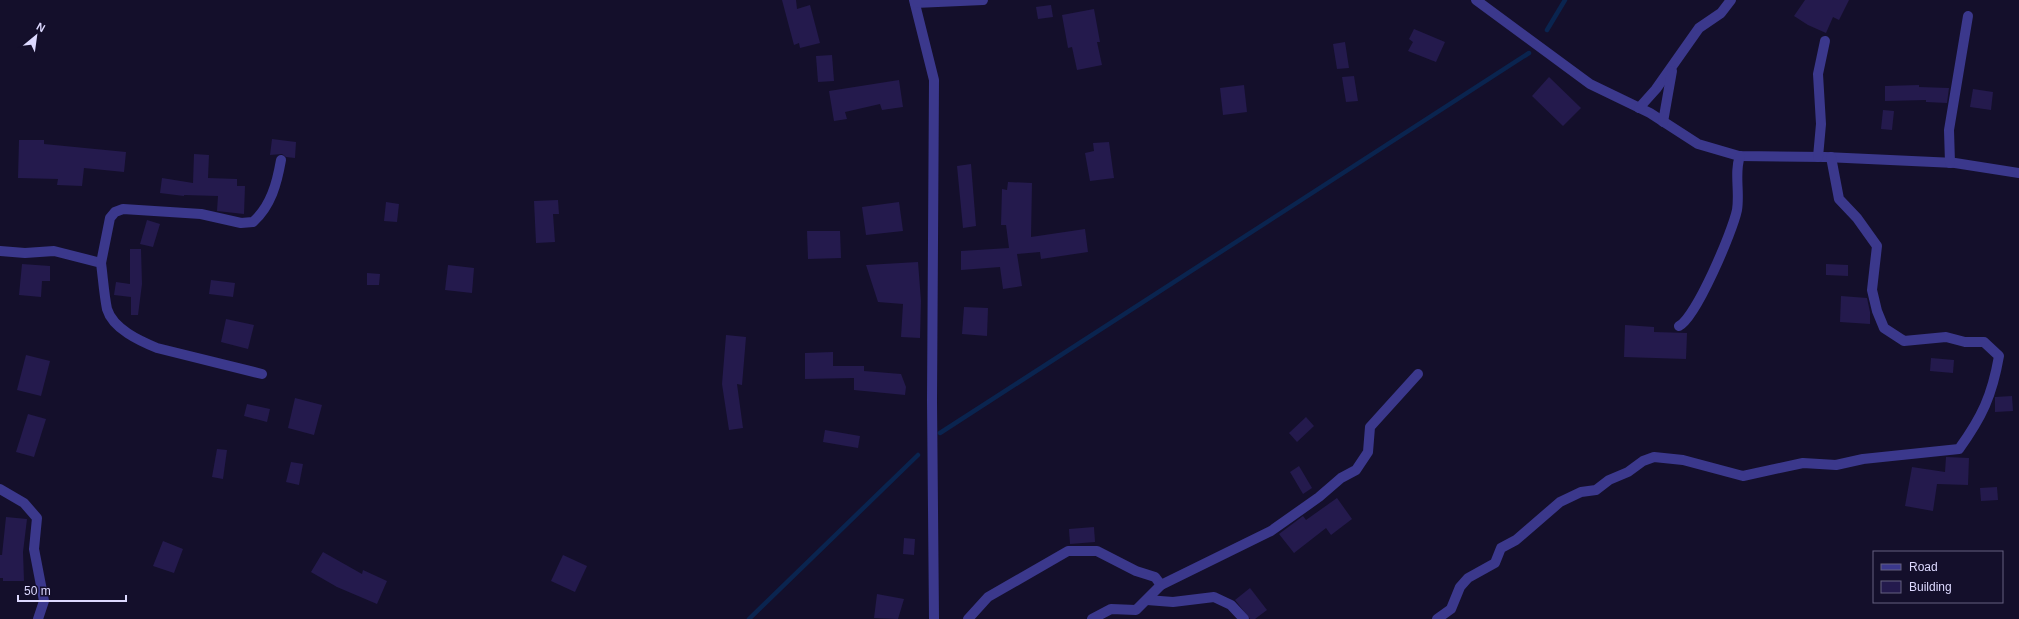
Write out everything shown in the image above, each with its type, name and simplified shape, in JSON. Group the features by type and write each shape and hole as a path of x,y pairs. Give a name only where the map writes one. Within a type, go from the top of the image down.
{"street":[{"path":"934,619 932,401 934,80 915,2 983,0"},
{"path":"1476,0 1590,84 1639,108 1698,144 1740,156 1831,157 1950,163 2019,173"},
{"path":"1639,108 1674,64 1699,28 1721,13 1731,0"},
{"path":"1950,163 1950,130 1968,16"},
{"path":"1818,157 1821,124 1818,74 1825,41"},
{"path":"1663,122 1668,87 1674,64"},
{"path":"1680,326 1685,323 1696,307 1732,229 1737,208 1739,183 1736,165 1740,156"},
{"path":"1437,619 1451,609 1460,587 1468,578 1494,563 1501,548 1516,540 1560,502 1581,492 1596,490 1609,480 1628,472 1642,461 1654,457 1683,460 1743,476 1803,463 1836,465 1864,459 1959,449 1975,427 1986,405 1994,382 1999,356 1984,342 1964,342 1946,338 1904,342 1884,328 1877,311 1872,290 1877,246 1857,218 1839,199 1831,157"},
{"path":"262,374 157,348 142,342 118,326 108,310 101,263 110,218 114,212 122,209 201,214 241,223 254,222 267,204 276,184 281,160"},
{"path":"0,251 25,253 54,251 101,263"},
{"path":"1092,619 1111,609 1136,610 1161,585 1271,531 1319,497 1341,478 1356,470 1368,452 1370,427 1418,374"},
{"path":"0,489 24,503 37,518 34,549 44,601 38,619"},
{"path":"968,619 988,597 1068,551 1098,551 1136,571 1155,577 1161,585"},
{"path":"1147,600 1173,602 1214,597 1231,605 1244,619"}],"building":[{"path":"782,0 796,0 797,9 810,5 820,43 800,48 799,43 794,45"},
{"path":"1805,0 1849,0 1839,20 1833,17 1826,33 1808,25 1794,16"},
{"path":"1051,5 1053,17 1038,19 1036,7"},
{"path":"1094,9 1100,42 1097,42 1102,65 1077,70 1072,47 1068,48 1062,15"},
{"path":"1414,29 1445,42 1436,62 1408,51 1413,42 1409,39"},
{"path":"1345,42 1349,68 1337,69 1333,44"},
{"path":"832,55 834,81 818,82 816,56"},
{"path":"1354,76 1358,101 1346,102 1342,77"},
{"path":"1549,77 1581,108 1563,126 1532,96"},
{"path":"899,80 903,107 882,110 880,104 845,112 847,119 834,121 829,91"},
{"path":"1244,85 1247,112 1223,115 1220,88"},
{"path":"1919,85 1919,87 1949,88 1947,103 1926,102 1926,100 1885,101 1885,86"},
{"path":"1973,89 1993,92 1991,110 1970,107"},
{"path":"1883,110 1894,111 1892,130 1881,129"},
{"path":"272,139 296,142 295,158 286,157 282,154 270,155"},
{"path":"19,140 44,140 44,144 126,152 124,172 84,168 82,186 57,185 58,179 18,178"},
{"path":"1109,142 1114,178 1090,181 1085,153 1094,151 1093,143"},
{"path":"194,154 209,155 208,178 237,179 237,186 245,186 244,214 217,211 218,196 184,196 160,193 162,178 193,183"},
{"path":"971,164 976,226 963,228 957,166"},
{"path":"1008,182 1032,183 1031,237 1085,229 1088,252 1041,259 1040,252 1017,254 1022,286 1003,289 1000,267 961,270 961,251 1009,248 1006,225 1001,225 1002,189 1007,190"},
{"path":"558,200 559,214 553,214 555,242 536,243 534,201"},
{"path":"386,202 399,204 397,222 384,221"},
{"path":"899,202 903,231 866,235 862,207"},
{"path":"147,220 160,224 153,247 140,244"},
{"path":"807,231 840,231 841,258 808,259"},
{"path":"130,249 141,249 142,284 138,315 131,315 131,297 114,295 116,282 130,284"},
{"path":"918,262 921,301 920,338 901,337 903,304 878,302 866,265"},
{"path":"22,264 50,266 50,281 42,281 41,297 19,295"},
{"path":"1826,264 1848,265 1848,276 1826,275"},
{"path":"448,265 474,268 472,293 445,290"},
{"path":"367,273 380,274 379,285 367,285"},
{"path":"211,280 235,283 233,297 209,294"},
{"path":"1841,296 1867,298 1870,312 1870,324 1840,322"},
{"path":"964,307 988,308 987,336 962,334"},
{"path":"226,319 254,325 248,349 221,342"},
{"path":"1625,325 1654,327 1654,332 1687,333 1686,359 1624,357"},
{"path":"726,335 746,337 742,385 737,384 743,428 729,430 722,384"},
{"path":"833,352 833,366 864,366 864,371 901,374 906,387 905,395 854,390 854,378 805,379 805,353"},
{"path":"26,355 50,361 41,396 17,390"},
{"path":"1931,358 1954,360 1953,373 1930,371"},
{"path":"2012,396 2013,411 1995,412 1995,397"},
{"path":"295,398 322,405 314,435 288,428"},
{"path":"247,404 270,409 267,422 244,416"},
{"path":"28,414 46,419 34,457 16,452"},
{"path":"1306,417 1314,426 1297,442 1289,433"},
{"path":"825,430 860,436 858,448 823,442"},
{"path":"217,449 227,450 223,479 212,477"},
{"path":"1946,457 1969,458 1968,485 1937,484 1933,511 1905,506 1912,467 1945,472"},
{"path":"291,462 303,464 299,485 286,482"},
{"path":"1299,466 1312,488 1303,494 1290,472"},
{"path":"1997,487 1998,500 1981,501 1980,488"},
{"path":"1337,498 1352,519 1331,535 1326,528 1294,553 1279,534 1303,516 1306,520"},
{"path":"6,517 27,519 23,552 24,581 3,581 3,578 0,578 0,555 2,555"},
{"path":"1094,527 1095,542 1070,544 1069,529"},
{"path":"904,538 915,539 914,555 903,554"},
{"path":"163,541 183,549 174,573 153,566"},
{"path":"323,552 362,574 363,570 387,581 377,604 337,587 311,572"},
{"path":"563,555 587,566 575,592 551,581"},
{"path":"1250,588 1267,610 1255,619 1250,619 1235,600"},
{"path":"877,594 904,599 898,619 874,618"}],"waterway":[{"path":"1547,30 1565,0"},
{"path":"940,433 1529,53"},
{"path":"749,619 918,455"}]}
